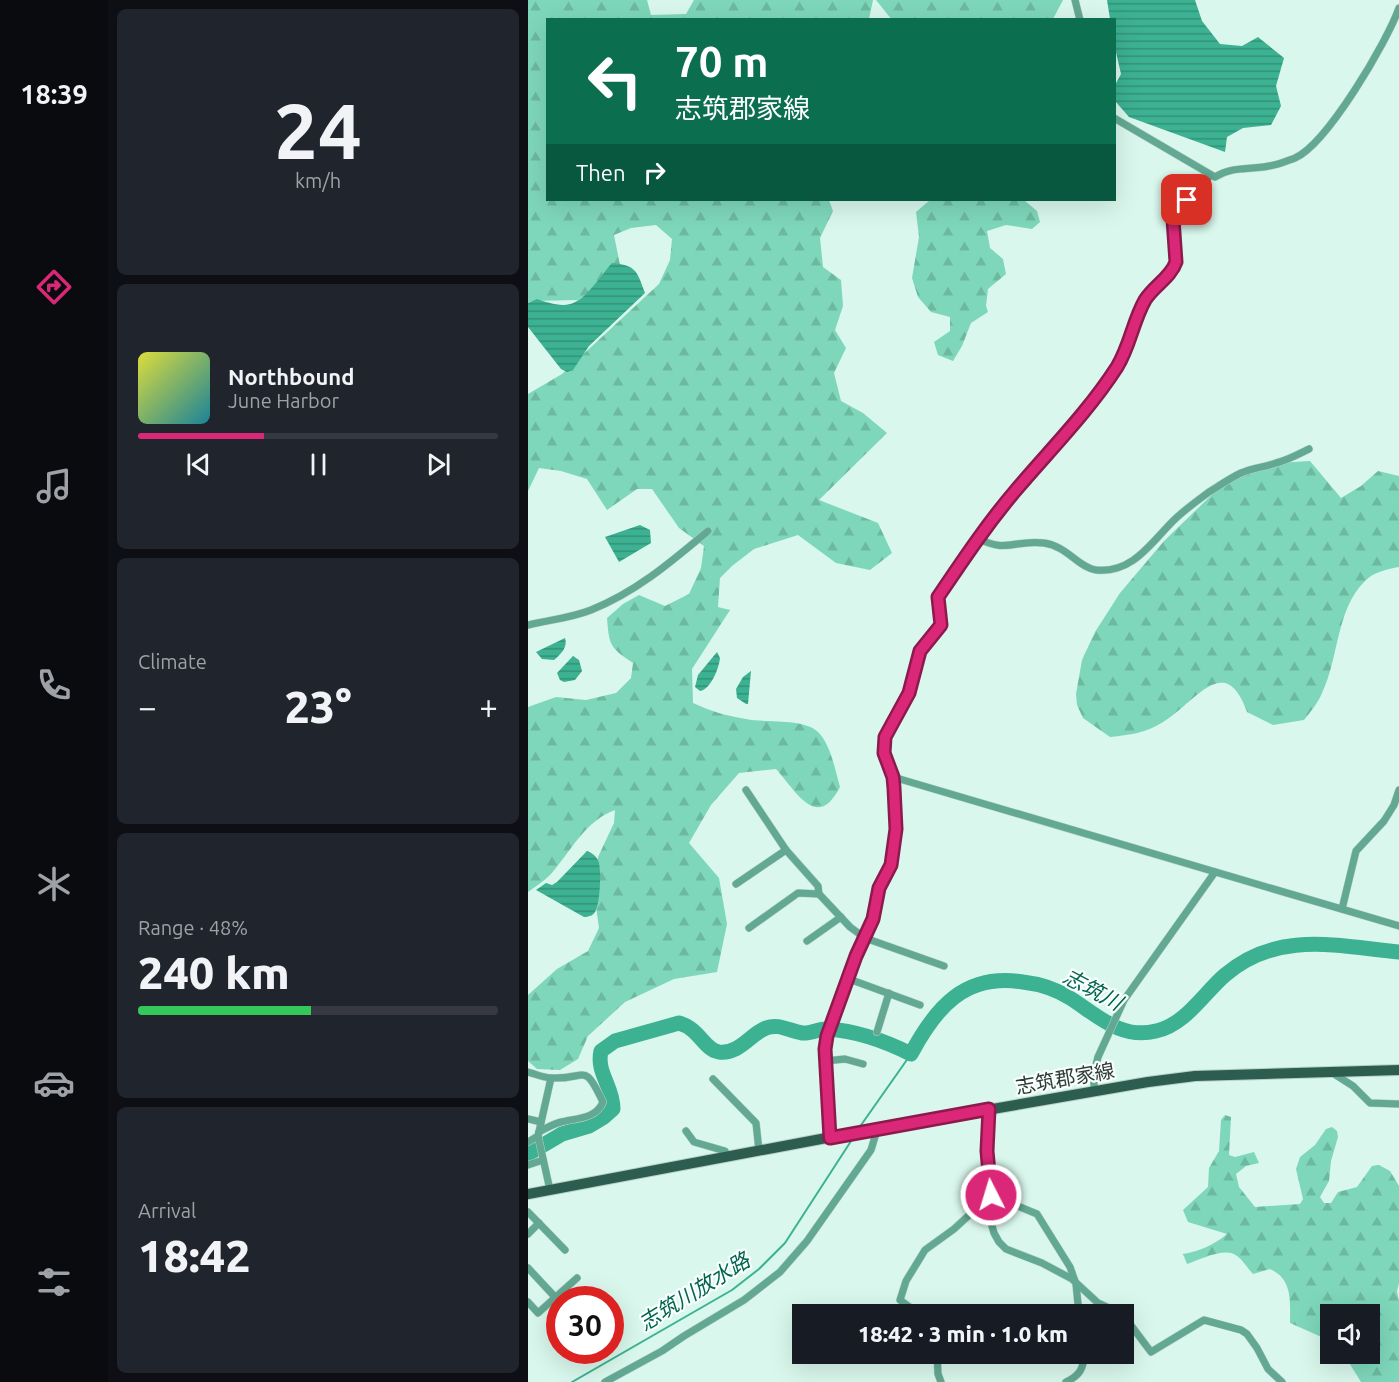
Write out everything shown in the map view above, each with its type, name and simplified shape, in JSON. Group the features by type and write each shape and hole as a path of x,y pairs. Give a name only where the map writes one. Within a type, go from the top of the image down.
{"main road":[{"name":"志筑郡家線","path":"528,1194 1094,1090 1195,1076 1399,1070"}],"street":[{"path":"1075,0 1080,18"},
{"path":"1116,119 1197,165 1210,176 1215,177 1225,171 1235,169 1282,163 1311,147 1351,96 1375,56 1399,8"},
{"path":"834,1137 825,1061 827,1036 856,956 873,919 879,888 890,869 896,829 893,777 886,760 885,737 909,693 920,651 941,625 938,597 977,538 1015,490 1074,425 1116,367 1127,349 1146,299 1174,268 1176,262 1173,219 1175,213 1210,176"},
{"path":"977,538 988,544 1002,547 1035,542 1052,544 1095,570 1117,568 1132,562 1150,548 1187,508 1211,491 1241,473 1278,463 1309,448"},
{"path":"528,625 590,611 620,597 660,571 708,531"},
{"path":"893,777 1399,926"},
{"path":"746,790 786,850 818,886 819,894 850,927 865,938 944,966"},
{"path":"1342,909 1356,851 1384,821 1394,805 1399,790"},
{"path":"736,884 786,850"},
{"path":"1094,1090 1094,1072 1098,1057 1124,1000 1215,872"},
{"path":"749,928 798,893 819,894"},
{"path":"807,941 841,917"},
{"path":"849,979 920,1005"},
{"path":"877,1032 889,993"},
{"path":"825,1061 845,1059 863,1064"},
{"path":"528,1072 551,1078 580,1074 590,1077 603,1102 602,1106 587,1118 555,1124 528,1142"},
{"path":"1331,1072 1353,1086 1371,1103 1399,1104"},
{"path":"549,1190 539,1136 551,1078"},
{"path":"713,1079 756,1123 759,1151"},
{"path":"989,1109 987,1151 991,1195"},
{"path":"528,1119 541,1122"},
{"path":"605,1382 662,1351 744,1300 780,1272 807,1241 871,1150 877,1130"},
{"path":"686,1131 694,1142 725,1151 728,1157"},
{"path":"528,1166 543,1156"},
{"path":"905,1304 900,1300 906,1281 925,1250 954,1229 991,1195"},
{"path":"991,1195 1037,1214 1070,1267 1076,1284 1078,1304"},
{"path":"985,1201 994,1233 1006,1249 1042,1263 1072,1279 1100,1304"},
{"path":"528,1212 565,1250"},
{"path":"528,1234 539,1223"},
{"path":"528,1268 546,1287"},
{"path":"568,1286 577,1278"},
{"path":"528,1302 538,1313 546,1305"},
{"path":"1134,1330 1151,1352 1204,1320 1241,1330 1247,1334 1257,1348 1268,1369 1282,1382"},
{"path":"939,1364 941,1382"},
{"path":"1066,1382 1078,1376 1084,1364"}],"green space":[{"path":"528,0 647,0 651,15 686,14 694,0 873,0 869,18 546,18 546,201 829,201 833,211 820,238 823,267 841,280 843,306 835,330 846,348 834,373 841,401 863,413 887,433 819,500 878,523 892,553 870,570 836,563 798,535 754,549 720,578 718,607 730,610 692,669 693,703 732,716 794,723 812,728 818,732 826,744 840,787 831,800 823,806 815,807 799,796 776,769 739,773 711,805 689,843 719,878 727,924 717,972 674,979 625,1002 588,1036 578,1059 560,1070 537,1069 528,1061 528,995 557,969 588,951 599,928 594,893 598,857 614,823 615,810 595,821 551,874 528,892 528,707 556,697 586,700 616,693 631,678 633,663 612,645 607,618 623,604 639,595 665,606 689,594 701,568 704,546 679,528 652,489 637,489 607,510 587,479 561,471 539,468 528,491 528,394 562,374 659,284 670,260 672,239 656,225 631,228 614,235 620,265 604,281 578,300 528,303"},
{"path":"876,0 1063,0 1054,18 890,18"},
{"path":"929,201 1025,201 1037,211 1040,222 1032,229 1006,225 987,231 990,248 1003,259 1006,274 988,289 986,306 988,312 971,323 953,361 938,355 934,342 950,331 950,317 931,312 918,297 912,278 919,237 916,212"},
{"path":"1310,461 1341,498 1361,486 1378,471 1399,476 1399,567 1372,575 1356,592 1343,620 1328,679 1318,700 1304,720 1273,725 1247,712 1238,694 1229,685 1219,683 1198,694 1163,722 1138,733 1110,737 1083,718 1077,705 1076,694 1082,660 1095,632 1120,593 1164,541 1225,482 1277,463"},
{"path":"1225,1115 1231,1117 1229,1155 1235,1157 1254,1152 1259,1163 1246,1166 1236,1174 1239,1187 1255,1207 1300,1204 1303,1199 1296,1169 1300,1157 1315,1145 1326,1129 1332,1127 1337,1131 1338,1137 1331,1161 1329,1181 1320,1197 1324,1203 1331,1203 1338,1192 1357,1187 1372,1166 1379,1165 1390,1171 1399,1186 1399,1283 1397,1291 1399,1382 1361,1382 1350,1364 1380,1364 1380,1304 1320,1304 1320,1336 1290,1323 1289,1292 1283,1279 1270,1269 1253,1274 1239,1258 1226,1252 1187,1264 1183,1254 1206,1247 1227,1234 1188,1222 1183,1210 1208,1187 1209,1168 1219,1151 1221,1120"}],"shaded area":[{"path":"1107,0 1195,0 1202,21 1220,44 1242,46 1258,37 1284,58 1276,86 1281,106 1271,125 1243,128 1227,137 1225,152 1129,117 1116,102 1116,83 1121,74 1116,52 1116,18 1110,18"},
{"path":"612,263 626,265 634,270 645,293 589,346 573,370 567,372 561,369 528,327 528,303 537,299 562,305 576,302 587,293"},
{"path":"640,525 650,530 651,543 619,562 605,537"},
{"path":"565,638 565,647 554,660 542,659 536,652"},
{"path":"717,652 720,658 716,672 708,686 700,691 695,687 698,675"},
{"path":"573,656 579,660 582,671 575,680 564,682 560,680 557,673"},
{"path":"751,671 748,704 746,704 737,698 736,689 743,677"},
{"path":"587,851 598,860 600,885 595,912 584,917 536,890 546,883 552,885 557,882"}],"waterway":[{"name":"志筑川","path":"528,1154 562,1134 589,1126 613,1109 601,1066 601,1051 615,1041 679,1023 692,1030 709,1047 719,1052 733,1050 760,1031 775,1026 802,1033 825,1029 861,1034 911,1054 931,1022 955,997 969,988 1003,981 1029,983 1053,990 1070,998 1110,1024 1121,1029 1143,1033 1166,1028 1176,1022 1194,1008 1225,975 1245,961 1266,952 1287,946 1309,944 1399,952"},
{"name":"志筑川放水路","path":"859,1128 911,1054"},
{"name":"志筑川放水路","path":"572,1382 732,1290 759,1269 785,1243 853,1138"}],"route":[{"path":"991,1195 987,1151 989,1109 830,1138 825,1049 827,1036 856,956 873,919 876,896 890,869 894,846 896,829 894,788 893,777 884,753 885,737 909,693 920,651 941,625 938,597 977,538 1015,490 1074,425 1116,367 1127,349 1146,299 1174,268 1176,262 1173,219 1175,213 1187,200"}]}
